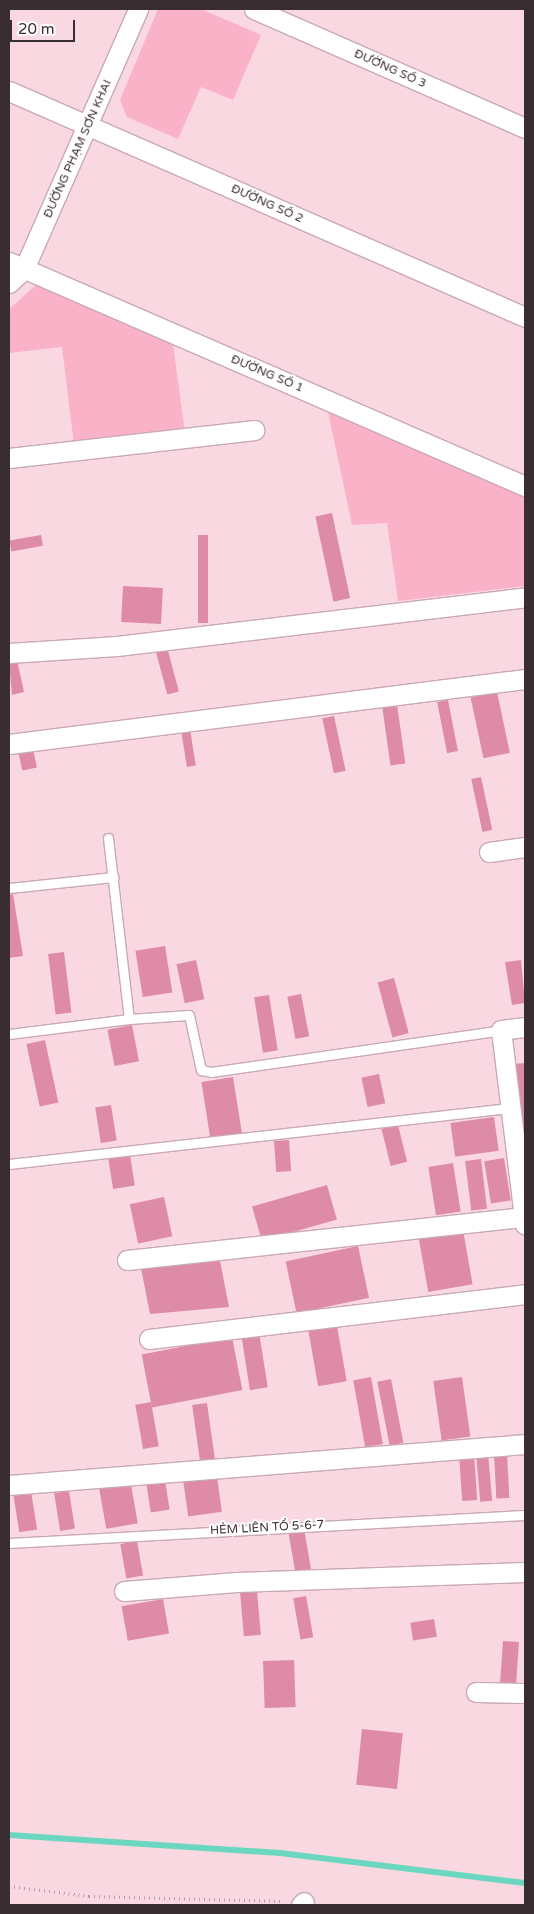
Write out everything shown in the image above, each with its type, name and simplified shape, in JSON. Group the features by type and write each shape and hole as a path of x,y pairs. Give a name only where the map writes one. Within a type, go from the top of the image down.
{"street":[{"name":"ĐƯỜNG PHẠM SƠN KHAI","path":"9,283 88,126 138,9"},
{"name":"ĐƯỜNG SỐ 3","path":"254,9 525,128"},
{"name":"ĐƯỜNG SỐ 2","path":"9,91 525,317"},
{"name":"ĐƯỜNG SỐ 1","path":"17,265 525,486"},
{"path":"9,458 254,430"},
{"path":"9,653 117,646 525,597"},
{"path":"9,744 525,678"},
{"path":"489,852 525,847"},
{"path":"127,1260 525,1221 509,1108 501,1030 525,1027"},
{"path":"149,1339 525,1294"},
{"path":"9,1485 525,1444"},
{"path":"124,1591 237,1582 525,1572"},
{"path":"476,1692 525,1693"}],"lane":[{"path":"108,838 129,1019"},
{"path":"9,888 113,877"},
{"path":"9,1034 129,1019 189,1015 197,1062 201,1070 211,1072 501,1030"},
{"path":"9,1164 509,1108"},
{"name":"HẺM LIÊN TỔ 5-6-7","path":"9,1543 525,1515"}],"path":[{"path":"9,1886 89,1896 303,1904"}],"shaded area":[{"path":"158,9 201,9 261,35 233,100 201,87 178,139 127,117 120,100"},
{"path":"36,285 173,344 185,433 74,445 62,347 9,353 9,309"},
{"path":"328,412 525,497 525,586 398,601 387,523 352,525"}],"building":[{"path":"332,513 350,598 333,602 315,517"},
{"path":"41,535 43,546 11,551 9,541"},
{"path":"198,535 208,535 208,623 198,623"},
{"path":"123,586 163,588 161,624 121,622"},
{"path":"167,647 179,691 167,695 155,650"},
{"path":"17,660 24,692 12,695 9,662"},
{"path":"497,692 510,753 483,758 471,698"},
{"path":"448,700 458,751 447,753 437,702"},
{"path":"397,704 405,763 390,766 382,706"},
{"path":"334,716 346,771 334,773 322,718"},
{"path":"190,729 196,766 187,767 181,730"},
{"path":"32,744 37,767 22,771 17,747"},
{"path":"481,777 492,830 482,832 471,779"},
{"path":"13,894 23,956 9,958 9,895"},
{"path":"165,946 172,992 143,997 135,951"},
{"path":"64,952 71,1013 56,1014 48,954"},
{"path":"196,960 204,999 185,1003 176,964"},
{"path":"521,960 525,1003 512,1005 505,962"},
{"path":"394,978 409,1033 392,1037 378,982"},
{"path":"301,994 309,1036 295,1039 287,997"},
{"path":"269,995 278,1050 263,1053 254,997"},
{"path":"132,1025 139,1061 115,1066 107,1030"},
{"path":"45,1040 58,1103 40,1107 26,1044"},
{"path":"525,1063 525,1149 512,1064"},
{"path":"379,1074 385,1103 368,1107 361,1078"},
{"path":"233,1077 242,1133 210,1138 201,1082"},
{"path":"111,1105 117,1141 101,1143 95,1108"},
{"path":"494,1117 499,1151 455,1157 450,1123"},
{"path":"398,1125 407,1162 391,1166 382,1129"},
{"path":"289,1140 291,1171 276,1172 274,1141"},
{"path":"130,1155 135,1186 113,1189 108,1158"},
{"path":"504,1158 511,1200 491,1204 484,1161"},
{"path":"481,1159 487,1209 471,1211 465,1161"},
{"path":"453,1163 461,1211 436,1215 428,1167"},
{"path":"327,1185 337,1220 262,1241 252,1206"},
{"path":"164,1197 172,1236 138,1243 130,1204"},
{"path":"463,1230 473,1284 428,1292 419,1238"},
{"path":"358,1246 369,1298 297,1313 286,1261"},
{"path":"220,1261 229,1307 150,1314 140,1263"},
{"path":"337,1326 347,1381 318,1386 308,1331"},
{"path":"259,1332 268,1387 250,1390 241,1335"},
{"path":"232,1337 242,1390 152,1408 142,1355"},
{"path":"371,1377 383,1444 365,1447 353,1380"},
{"path":"462,1377 470,1436 442,1440 433,1381"},
{"path":"391,1379 403,1443 390,1445 377,1382"},
{"path":"151,1402 159,1446 143,1449 135,1405"},
{"path":"207,1403 215,1463 201,1465 192,1405"},
{"path":"488,1453 492,1501 480,1502 476,1454"},
{"path":"507,1453 509,1498 496,1499 494,1454"},
{"path":"474,1454 477,1500 462,1501 459,1455"},
{"path":"164,1474 170,1510 151,1513 145,1477"},
{"path":"217,1477 222,1512 188,1516 183,1482"},
{"path":"130,1479 138,1523 106,1529 98,1485"},
{"path":"31,1491 37,1530 19,1532 13,1494"},
{"path":"69,1491 75,1529 60,1531 54,1493"},
{"path":"304,1529 311,1569 295,1572 288,1532"},
{"path":"137,1541 143,1575 126,1578 120,1544"},
{"path":"257,1591 261,1635 244,1636 240,1592"},
{"path":"306,1596 313,1637 300,1640 293,1598"},
{"path":"163,1599 169,1633 128,1641 122,1606"},
{"path":"434,1619 437,1637 413,1641 410,1623"},
{"path":"503,1641 519,1642 516,1686 500,1685"},
{"path":"294,1660 296,1707 265,1708 263,1661"},
{"path":"362,1729 403,1733 397,1789 356,1785"}],"waterway":[{"path":"9,1835 280,1853 525,1883"}]}
